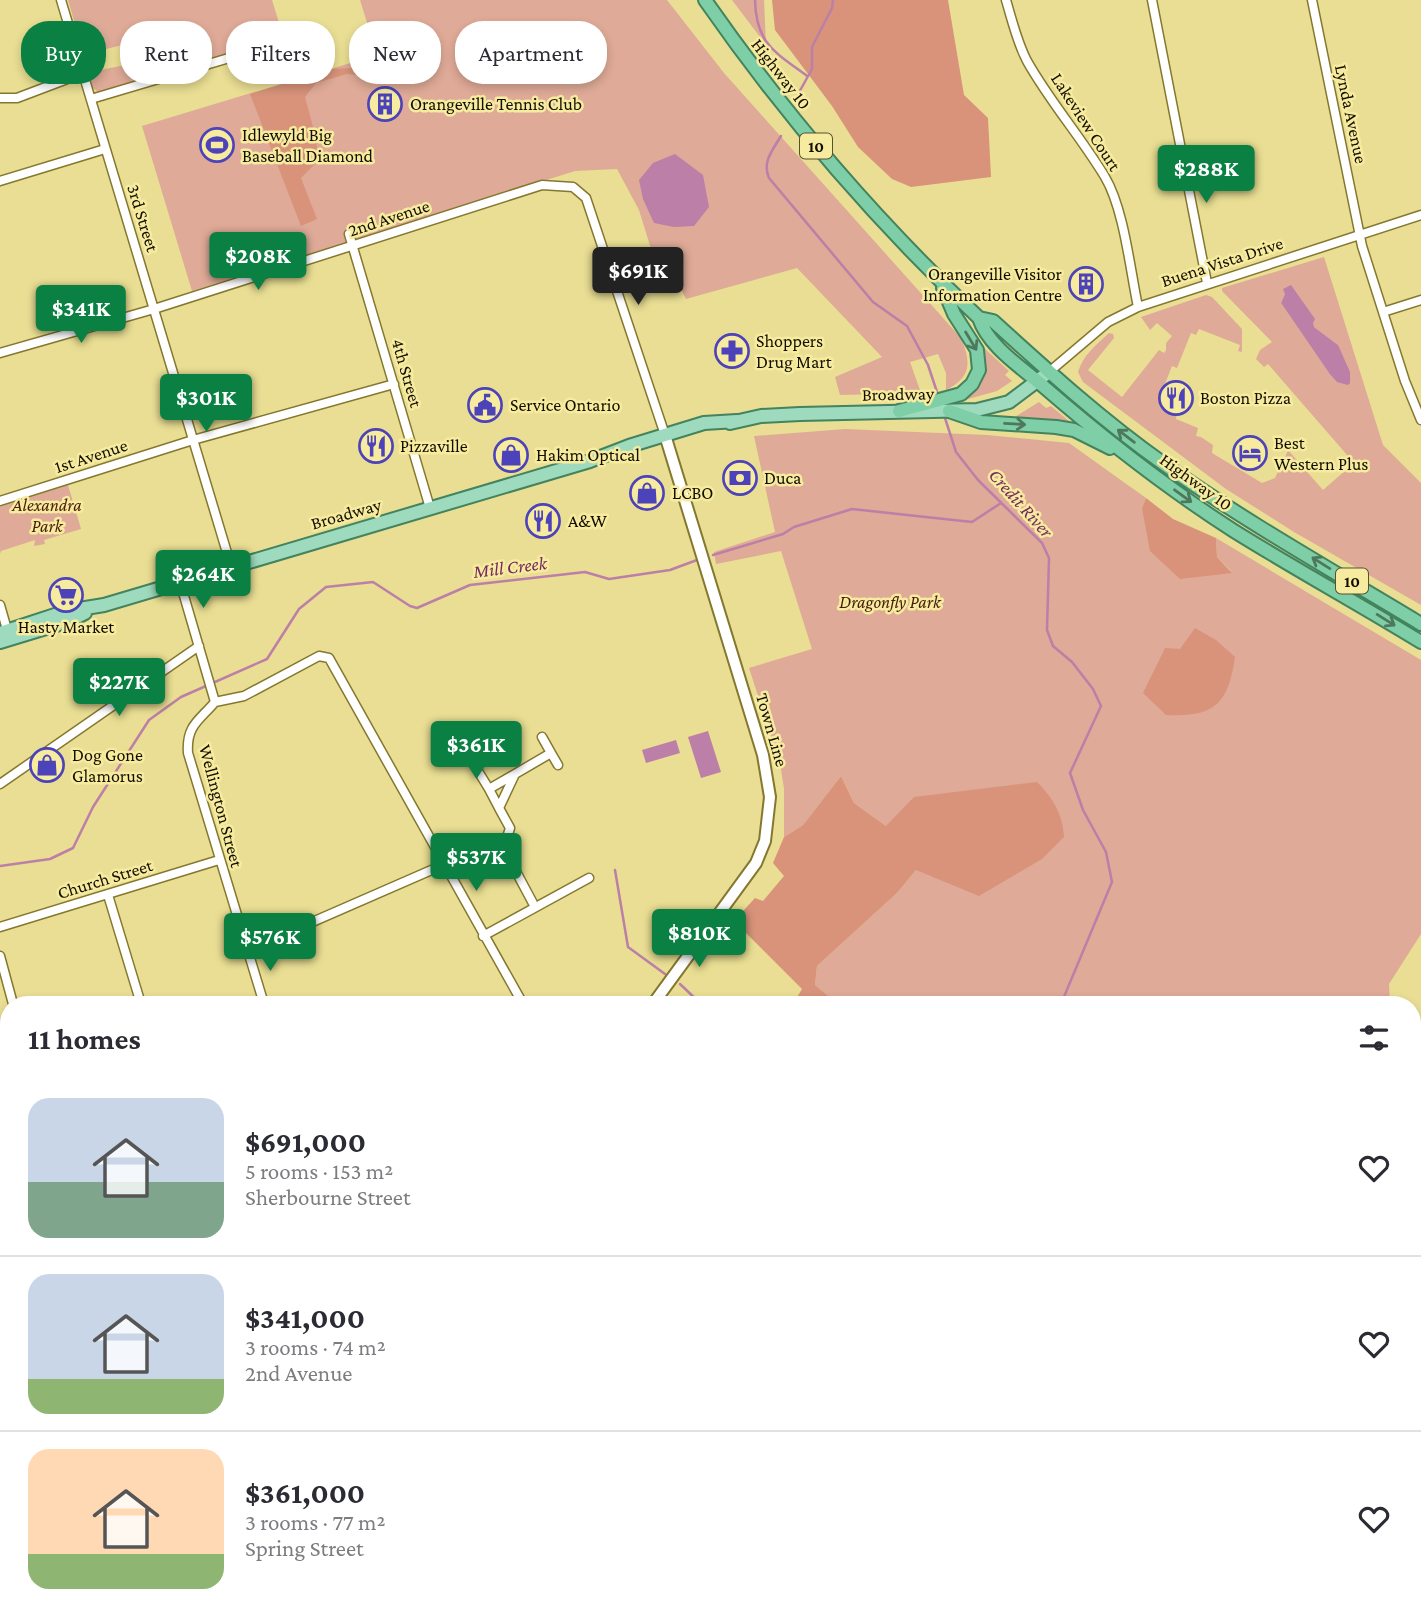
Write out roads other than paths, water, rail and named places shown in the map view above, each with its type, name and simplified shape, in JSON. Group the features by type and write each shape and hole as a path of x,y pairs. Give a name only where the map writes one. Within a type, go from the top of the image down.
{"highway":[{"name":"Highway 10","path":"705,0 782,106 865,203 979,318 983,332 1087,424 1182,496 1233,530 1421,642"},
{"path":"899,411 940,405 968,388 979,370 977,351 954,314 940,281"},
{"name":"Highway 10","path":"979,318 993,321 1116,428 1202,490 1421,624"},
{"path":"940,405 981,422 1074,430 1135,459"}],"main road":[{"name":"Broadway","path":"940,405 977,410 995,407 1009,402 1049,372"},
{"name":"Broadway","path":"4,636 69,621 97,607 605,456 631,452 666,438 761,416 899,411"},
{"name":"Town Line","path":"659,996 752,872 765,841 770,797 762,755 666,438"}],"street":[{"name":"3rd Street","path":"61,0 67,21"},
{"name":"Lakeview Court","path":"1006,0 1027,61 1105,178 1121,228 1138,307"},
{"path":"1152,0 1207,283"},
{"name":"Lynda Avenue","path":"1312,0 1359,234 1405,381 1421,420"},
{"path":"91,99 226,59"},
{"path":"0,98 17,99 55,84"},
{"name":"3rd Street","path":"86,84 232,566"},
{"path":"0,181 105,149"},
{"name":"2nd Avenue","path":"0,353 154,309 542,185 573,187 584,196 666,438"},
{"name":"Buena Vista Drive","path":"1049,372 1108,322 1138,307 1421,215"},
{"name":"4th Street","path":"349,234 430,508"},
{"path":"1384,312 1421,300"},
{"name":"1st Avenue","path":"0,501 193,440 394,384"},
{"path":"180,582 215,702 244,696 323,655 331,660 518,996"},
{"path":"0,605 4,636"},
{"path":"0,784 199,646"},
{"name":"Wellington Street","path":"215,702 196,721 187,747 262,996"},
{"path":"542,737 558,765"},
{"path":"489,789 551,753"},
{"path":"478,771 510,828 505,851 535,907"},
{"path":"499,808 515,774"},
{"name":"Church Street","path":"0,928 219,860"},
{"path":"248,950 443,864"},
{"path":"483,936 589,878"},
{"path":"108,895 139,996"},
{"path":"0,956 11,996"}],"waterway":[{"path":"755,0 759,27 769,46 807,76"},
{"name":"Credit River","path":"797,96 812,69 812,47 832,8 833,0"},
{"name":"Credit River","path":"781,136 767,162 769,178 873,302 907,326 928,365 938,395"},
{"name":"Credit River","path":"944,415 956,452 978,480 1042,543 1049,558 1047,630 1053,646 1072,662 1093,689 1101,706 1070,773 1083,810 1106,852 1112,882 1064,996"},
{"name":"Mill Creek","path":"713,555 852,509 972,522 1001,503"},
{"name":"Mill Creek","path":"0,866 50,859 73,848 93,807 149,720 181,697 267,659 299,609 326,587 373,582 417,608 470,585 585,572 609,579 670,570 697,560"},
{"path":"615,870 628,947 665,974"},
{"path":"680,984 693,996"}],"place":[{"name":"Orangeville Tennis Club","path":"385,104"},
{"name":"Idlewyld Big Baseball Diamond","path":"217,145"},
{"name":"Orangeville Visitor Information Centre","path":"1086,284"},
{"name":"Shoppers Drug Mart","path":"732,351"},
{"name":"Boston Pizza","path":"1176,398"},
{"name":"Service Ontario","path":"485,405"},
{"name":"Pizzaville","path":"376,446"},
{"name":"Best Western Plus","path":"1250,453"},
{"name":"Hakim Optical","path":"511,455"},
{"name":"Duca","path":"740,478"},
{"name":"LCBO","path":"647,493"},
{"name":"A&W","path":"543,521"},
{"name":"Hasty Market","path":"66,595"},
{"name":"Dog Gone Glamorus","path":"47,765"}],"park label":[{"name":"Alexandra Park","path":"47,515"},
{"name":"Dragonfly Park","path":"890,602"}]}
